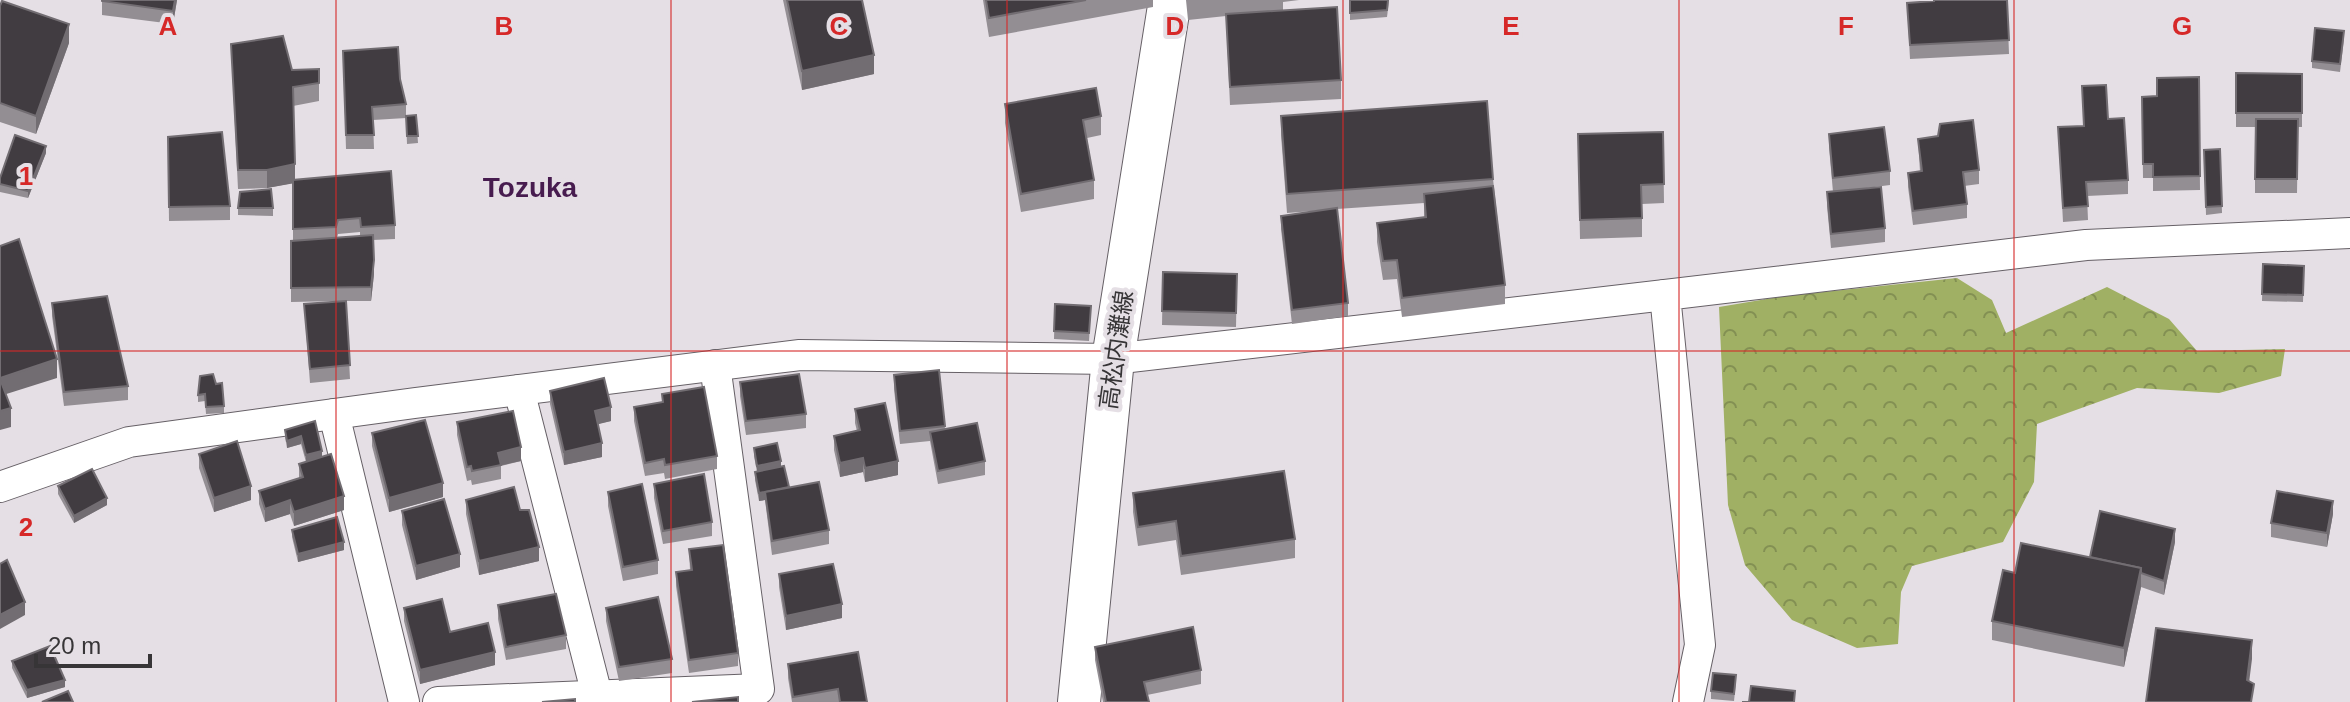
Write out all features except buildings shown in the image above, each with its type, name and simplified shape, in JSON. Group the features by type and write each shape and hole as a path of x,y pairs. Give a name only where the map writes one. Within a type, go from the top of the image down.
{"main road":[{"name":"高松内灘線","path":"1079,702 1113,359 1170,0"}],"street":[{"path":"0,487 129,442 800,355 1113,359 2086,245 2350,233"},
{"path":"1665,295 1700,645 1688,702"},
{"path":"438,702 759,689 715,365"},
{"path":"519,390 597,695"},
{"path":"334,414 404,702"}],"green space":[{"path":"1957,278 1992,300 2006,333 2107,287 2169,319 2197,351 2285,349 2281,376 2219,393 2137,388 2037,424 2034,482 2003,542 1912,566 1901,592 1898,644 1857,648 1792,620 1745,565 1728,505 1719,307 1785,296"}],"district":[{"name":"Tozuka","path":"530,187"}]}
